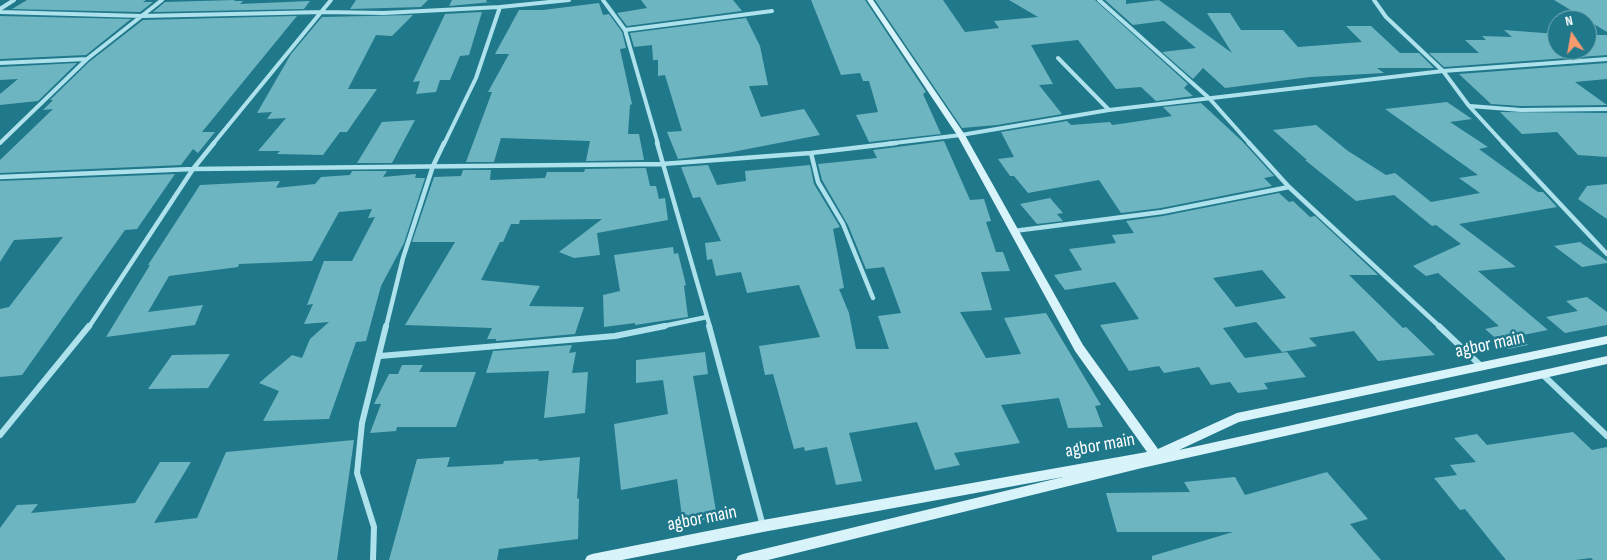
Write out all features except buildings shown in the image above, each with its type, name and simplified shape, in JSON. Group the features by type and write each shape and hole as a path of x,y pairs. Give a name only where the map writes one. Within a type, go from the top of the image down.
{"main road":[{"path":"870,0 961,135 1078,348 1156,455"},
{"name":"agbor main","path":"592,560 763,526 1156,455 1237,418 1607,340"},
{"name":"agbor main","path":"743,560 781,555 1142,463 1607,360"}],"street":[{"path":"0,11 14,0"},
{"path":"0,143 88,59 162,0"},
{"path":"0,435 86,330 193,169 331,0"},
{"path":"0,11 142,16 322,12 384,13 500,7 569,0"},
{"path":"603,0 625,30 707,317 763,526"},
{"path":"1099,0 1209,98 1289,187 1374,264 1481,366"},
{"path":"1374,0 1386,17 1443,72 1469,106 1607,254"},
{"path":"373,560 374,527 357,473 362,423 403,258 433,166 476,78 500,7"},
{"path":"625,30 772,11"},
{"path":"1058,58 1109,110"},
{"path":"0,63 88,59"},
{"path":"0,177 193,169 662,164 812,153 961,135 1109,110 1443,72 1607,60"},
{"path":"1469,106 1521,110 1607,109"},
{"path":"812,153 818,182 843,224 873,298"},
{"path":"1013,231 1162,212 1289,187"},
{"path":"380,356 517,346 615,336 707,317"},
{"path":"1542,374 1607,436"}]}
